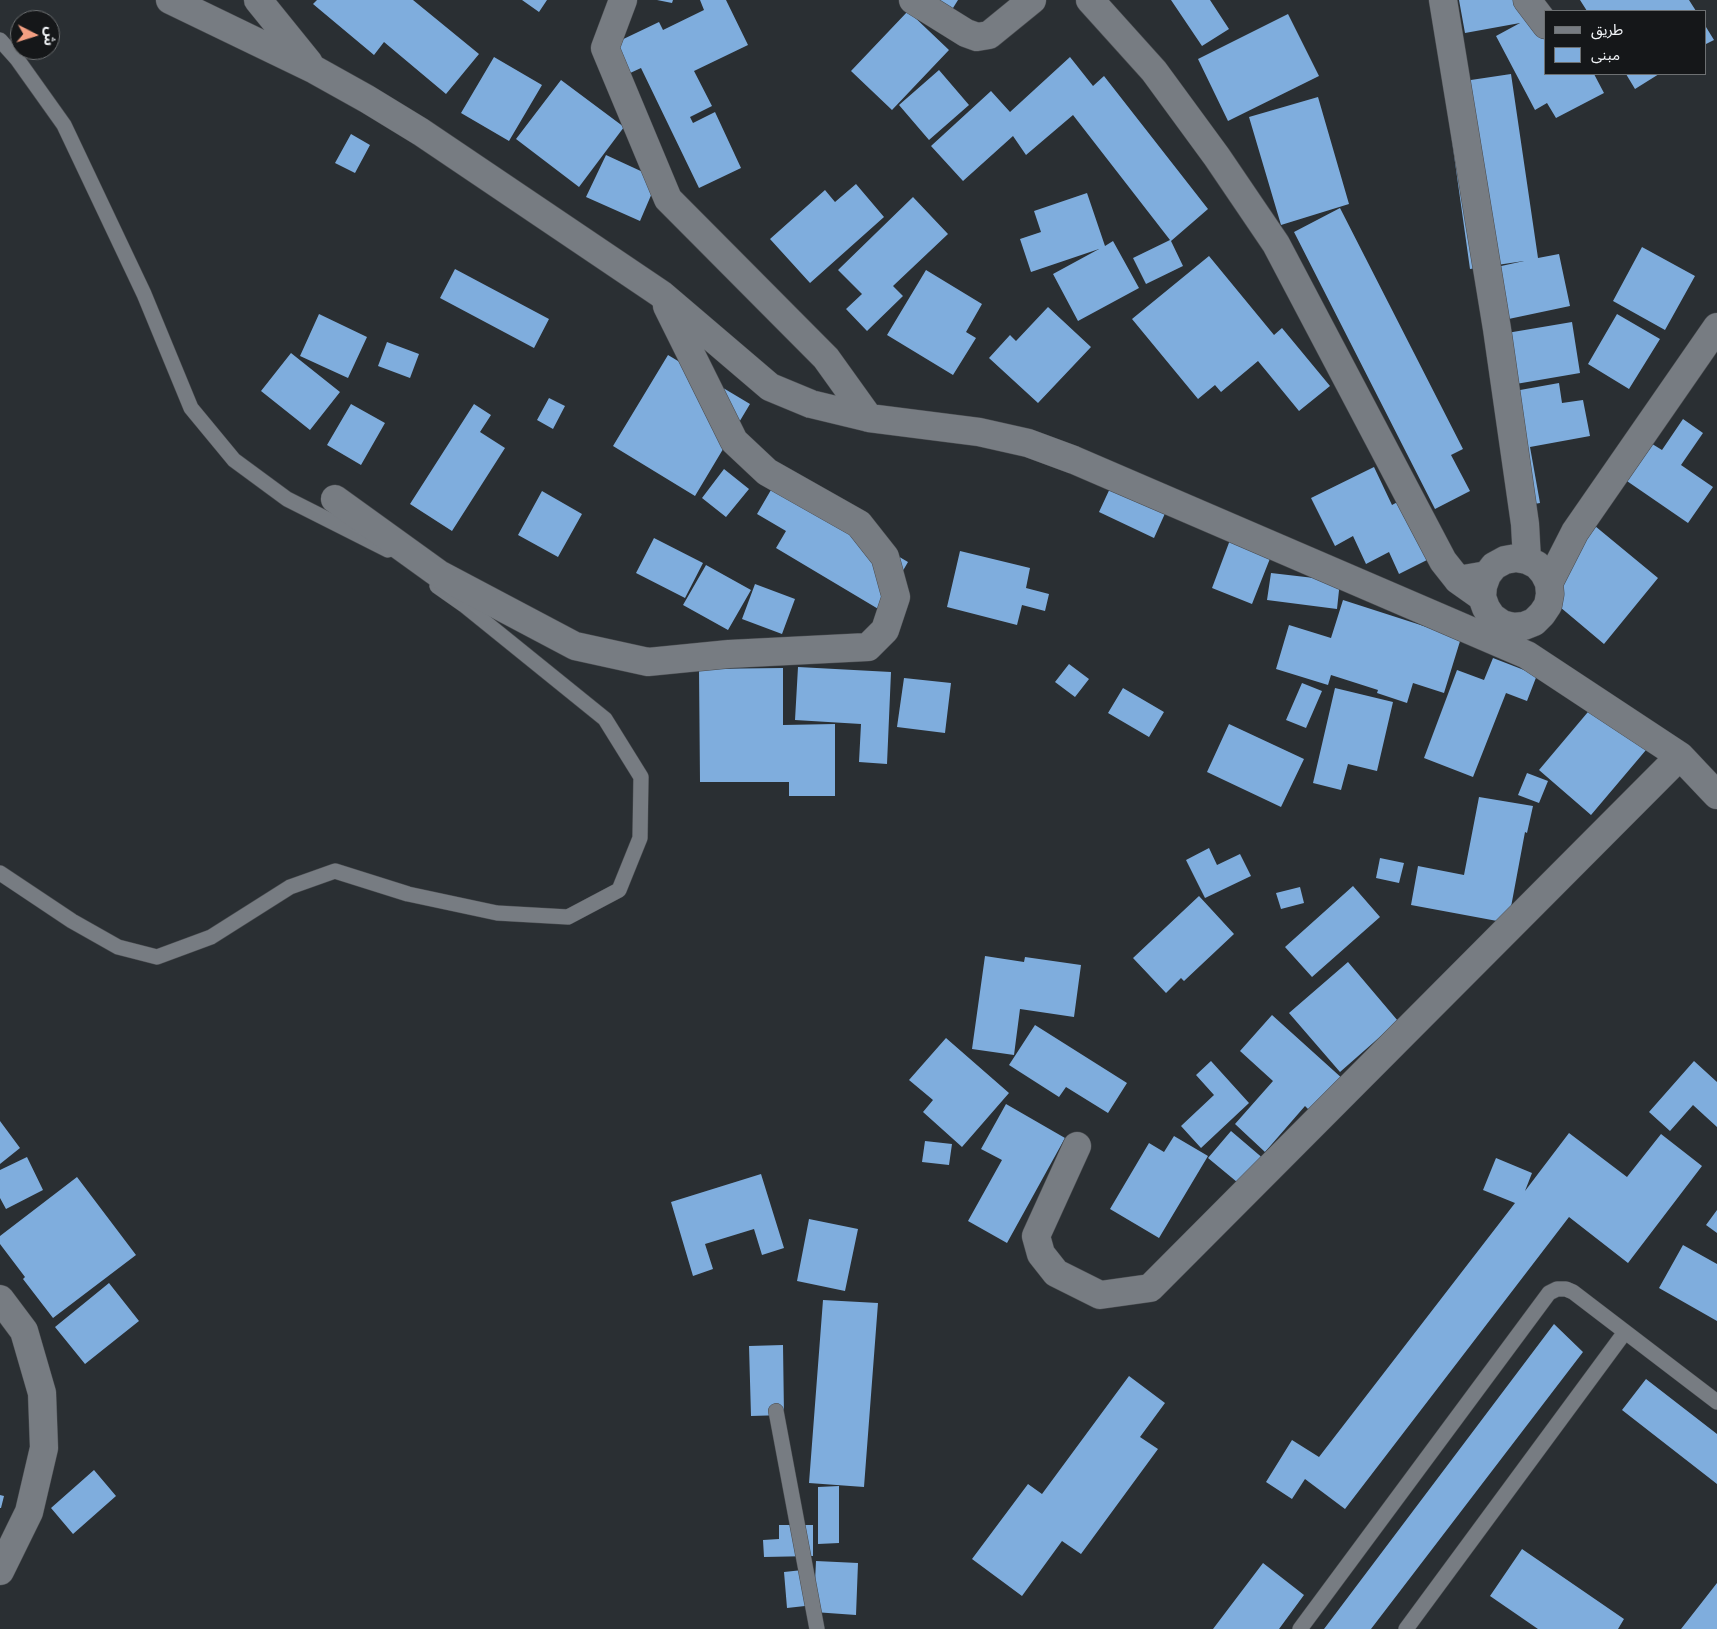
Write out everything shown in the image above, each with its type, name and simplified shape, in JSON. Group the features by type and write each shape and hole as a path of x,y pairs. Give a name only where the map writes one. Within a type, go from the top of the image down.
{"street":[{"path":"170,0 315,70 368,99 421,132 661,294 770,387 811,404 869,418 979,432 1028,443 1074,460 1527,654 1680,756 1717,796"},
{"path":"258,0 315,70"},
{"path":"623,0 605,48 668,199 826,358 869,418"},
{"path":"913,0 966,33 977,37 989,35 1032,0"},
{"path":"1090,0 1154,71 1217,157 1276,244 1443,561 1458,580 1485,593 1492,618 1502,624 1513,627 1524,626 1534,622 1542,614 1548,605 1549,583 1537,565 1527,560 1516,558 1504,560 1494,566 1485,593 1461,627"},
{"path":"1443,0 1496,329 1525,524 1527,560"},
{"path":"1527,0 1544,23"},
{"path":"335,499 439,574 575,646 648,662 729,654 868,647 885,630 896,597 885,557 859,524 767,472 734,441 661,294"},
{"path":"1549,583 1575,532 1717,327"},
{"path":"1524,626 1527,654"},
{"path":"1077,1146 1036,1236 1041,1254 1056,1274 1100,1295 1150,1288 1680,756"},
{"path":"0,1299 24,1331 42,1393 44,1448 29,1512 0,1571"}],"lane":[{"path":"0,40 17,59 64,125 144,294 192,408 234,460 287,499 389,551 464,605 605,720 641,777 640,838 619,890 568,917 497,913 408,894 335,871 290,887 211,937 157,957 118,947 72,921 0,873"},
{"path":"1300,1629 1549,1293 1557,1289 1566,1289 1573,1292 1717,1402"},
{"path":"1406,1629 1625,1332"},
{"path":"776,1411 817,1629"}],"building":[{"path":"317,0 413,0 479,54 446,94 384,42 374,55 313,4"},
{"path":"522,0 547,0 539,12"},
{"path":"657,0 673,0 672,3"},
{"path":"700,0 726,0 748,45 694,71 712,106 690,117 693,123 715,112 741,168 699,188 641,68 628,74 613,44 659,22 663,30 704,10"},
{"path":"922,0 958,0 948,16"},
{"path":"1171,0 1210,0 1229,29 1202,46"},
{"path":"1459,0 1525,0 1544,24 1544,75 1595,75 1604,93 1556,118 1547,103 1535,110 1496,36 1520,23 1465,33"},
{"path":"1580,0 1689,0 1695,10 1586,10"},
{"path":"908,11 949,50 892,110 851,71"},
{"path":"1288,14 1319,76 1228,121 1198,59"},
{"path":"1707,29 1714,40 1707,44"},
{"path":"494,57 542,85 509,141 461,113"},
{"path":"1070,57 1093,86 1104,76 1208,209 1171,241 1183,266 1146,284 1133,258 1170,240 1073,115 1026,155 1013,136 963,181 931,146 991,91 1010,112"},
{"path":"939,70 969,105 929,140 899,105"},
{"path":"1511,74 1538,258 1559,254 1570,306 1485,324 1474,272 1524,261 1470,269 1444,84"},
{"path":"1627,75 1657,75 1635,89"},
{"path":"561,80 624,127 579,187 516,139"},
{"path":"1318,97 1349,204 1281,225 1249,117"},
{"path":"351,134 370,145 355,173 335,163"},
{"path":"606,155 658,179 640,221 586,197"},
{"path":"856,184 884,217 810,283 770,239 825,190 835,202"},
{"path":"1087,193 1105,246 1113,241 1139,288 1078,321 1053,274 1099,249 1031,272 1020,239 1041,232 1034,211"},
{"path":"913,197 948,234 893,286 903,296 867,331 846,309 862,294 838,270"},
{"path":"1340,208 1463,449 1451,455 1470,491 1435,509 1294,232"},
{"path":"1642,247 1695,276 1665,330 1613,301"},
{"path":"1209,256 1274,335 1282,328 1330,386 1299,411 1258,361 1221,392 1215,385 1198,399 1132,319"},
{"path":"455,269 549,319 534,348 440,298"},
{"path":"926,270 982,304 966,332 976,338 953,375 887,335"},
{"path":"1048,307 1091,347 1038,403 989,358 1010,335 1016,341"},
{"path":"319,314 367,337 348,378 300,356"},
{"path":"1617,314 1660,339 1629,389 1588,364"},
{"path":"1572,322 1580,373 1510,385 1501,334"},
{"path":"387,342 419,354 410,378 378,366"},
{"path":"291,353 340,392 310,430 261,391"},
{"path":"668,355 750,404 695,496 613,446"},
{"path":"1559,383 1562,403 1583,400 1590,436 1530,447 1540,503 1516,507 1509,392"},
{"path":"549,398 565,406 553,429 537,420"},
{"path":"351,404 385,423 361,465 327,445"},
{"path":"474,404 491,415 480,432 505,448 452,531 410,504"},
{"path":"1683,419 1703,433 1681,465 1713,487 1688,523 1624,479 1649,442 1662,450"},
{"path":"1374,467 1392,505 1405,498 1435,556 1399,574 1389,552 1366,564 1353,536 1335,546 1311,498"},
{"path":"724,469 749,489 726,517 702,498"},
{"path":"782,471 789,492 908,562 880,610 776,548 786,531 757,514"},
{"path":"1112,484 1167,509 1154,538 1099,512"},
{"path":"542,491 582,514 558,557 518,535"},
{"path":"1595,526 1658,578 1604,644 1541,591"},
{"path":"654,538 703,563 685,598 636,573"},
{"path":"1230,540 1271,556 1252,604 1212,588"},
{"path":"960,551 1030,568 1026,588 1049,594 1045,611 1022,605 1017,625 947,607"},
{"path":"706,565 751,590 728,630 683,605"},
{"path":"1271,573 1340,581 1337,609 1267,600"},
{"path":"755,584 795,599 782,634 742,619"},
{"path":"1343,600 1461,638 1444,693 1413,683 1407,703 1377,693 1378,690 1331,675 1328,685 1276,669 1289,625 1331,638"},
{"path":"1493,658 1537,675 1527,701 1506,693 1473,777 1424,758 1457,670 1484,680"},
{"path":"1069,664 1089,679 1075,697 1055,682"},
{"path":"798,667 891,672 887,764 859,762 861,724 795,720"},
{"path":"783,668 783,725 835,724 835,796 789,796 789,782 700,782 699,669"},
{"path":"904,678 951,683 945,733 897,727"},
{"path":"1302,683 1322,691 1306,728 1286,720"},
{"path":"1123,688 1164,712 1149,737 1108,713"},
{"path":"1335,688 1393,702 1377,771 1348,764 1341,790 1313,783"},
{"path":"1593,706 1646,750 1591,815 1539,770"},
{"path":"1229,724 1304,759 1281,807 1207,772"},
{"path":"1527,773 1548,781 1539,803 1518,795"},
{"path":"1479,797 1533,806 1527,833 1525,832 1508,923 1411,905 1418,866 1464,875"},
{"path":"1209,848 1217,865 1240,854 1251,876 1205,898 1186,860"},
{"path":"1380,858 1404,863 1399,883 1376,878"},
{"path":"1353,886 1380,917 1312,977 1285,947"},
{"path":"1300,887 1304,903 1281,909 1276,893"},
{"path":"1199,896 1234,934 1184,981 1181,978 1166,993 1133,958"},
{"path":"985,956 1024,962 1025,957 1081,965 1074,1017 1020,1009 1014,1055 972,1049"},
{"path":"1348,962 1398,1021 1340,1072 1289,1013"},
{"path":"1272,1015 1344,1080 1313,1114 1305,1106 1265,1152 1235,1124 1273,1081 1240,1051"},
{"path":"1035,1025 1127,1083 1108,1113 1066,1087 1059,1097 1009,1065"},
{"path":"946,1038 1009,1093 962,1147 923,1112 933,1100 909,1080"},
{"path":"1211,1061 1249,1103 1201,1148 1181,1126 1214,1095 1196,1075"},
{"path":"1694,1061 1717,1082 1717,1127 1693,1105 1670,1131 1649,1112"},
{"path":"1006,1104 1065,1138 1007,1243 968,1221 1002,1160 981,1149"},
{"path":"0,1121 20,1148 0,1164"},
{"path":"1231,1131 1265,1160 1243,1187 1208,1158"},
{"path":"1569,1133 1627,1177 1661,1134 1702,1166 1628,1263 1569,1217 1345,1509 1305,1479 1292,1499 1266,1482 1292,1440 1319,1457 1515,1203 1483,1190 1496,1158 1532,1173 1525,1191"},
{"path":"1174,1136 1208,1156 1159,1238 1110,1209 1149,1143 1164,1152"},
{"path":"925,1141 952,1144 949,1165 922,1162"},
{"path":"27,1157 43,1190 6,1209 0,1198 0,1170"},
{"path":"761,1174 784,1248 762,1255 754,1229 705,1244 713,1269 693,1276 671,1202"},
{"path":"77,1177 136,1255 53,1318 23,1279 25,1277 0,1244 0,1236"},
{"path":"1717,1210 1717,1233 1706,1225"},
{"path":"809,1219 858,1229 845,1291 797,1281"},
{"path":"1683,1245 1717,1264 1717,1321 1659,1288"},
{"path":"109,1283 139,1321 85,1364 55,1327"},
{"path":"823,1300 878,1303 864,1487 809,1483"},
{"path":"1554,1324 1583,1352 1371,1629 1324,1629"},
{"path":"783,1345 784,1415 751,1416 749,1346"},
{"path":"1129,1376 1165,1403 1140,1437 1158,1449 1081,1554 1062,1541 1022,1596 972,1559 1028,1484 1042,1494"},
{"path":"1646,1379 1717,1434 1717,1484 1622,1410"},
{"path":"94,1470 116,1496 73,1534 51,1508"},
{"path":"839,1486 839,1543 818,1544 818,1487"},
{"path":"0,1495 4,1496 1,1508 0,1508"},
{"path":"779,1525 813,1525 813,1556 764,1557 763,1540 779,1539"},
{"path":"1522,1549 1624,1619 1618,1629 1538,1629 1490,1596"},
{"path":"816,1561 858,1563 856,1615 814,1612 814,1605 787,1608 784,1572 812,1569 814,1603"},
{"path":"1263,1563 1304,1595 1279,1629 1213,1629"},
{"path":"1717,1583 1717,1629 1681,1629"}]}
